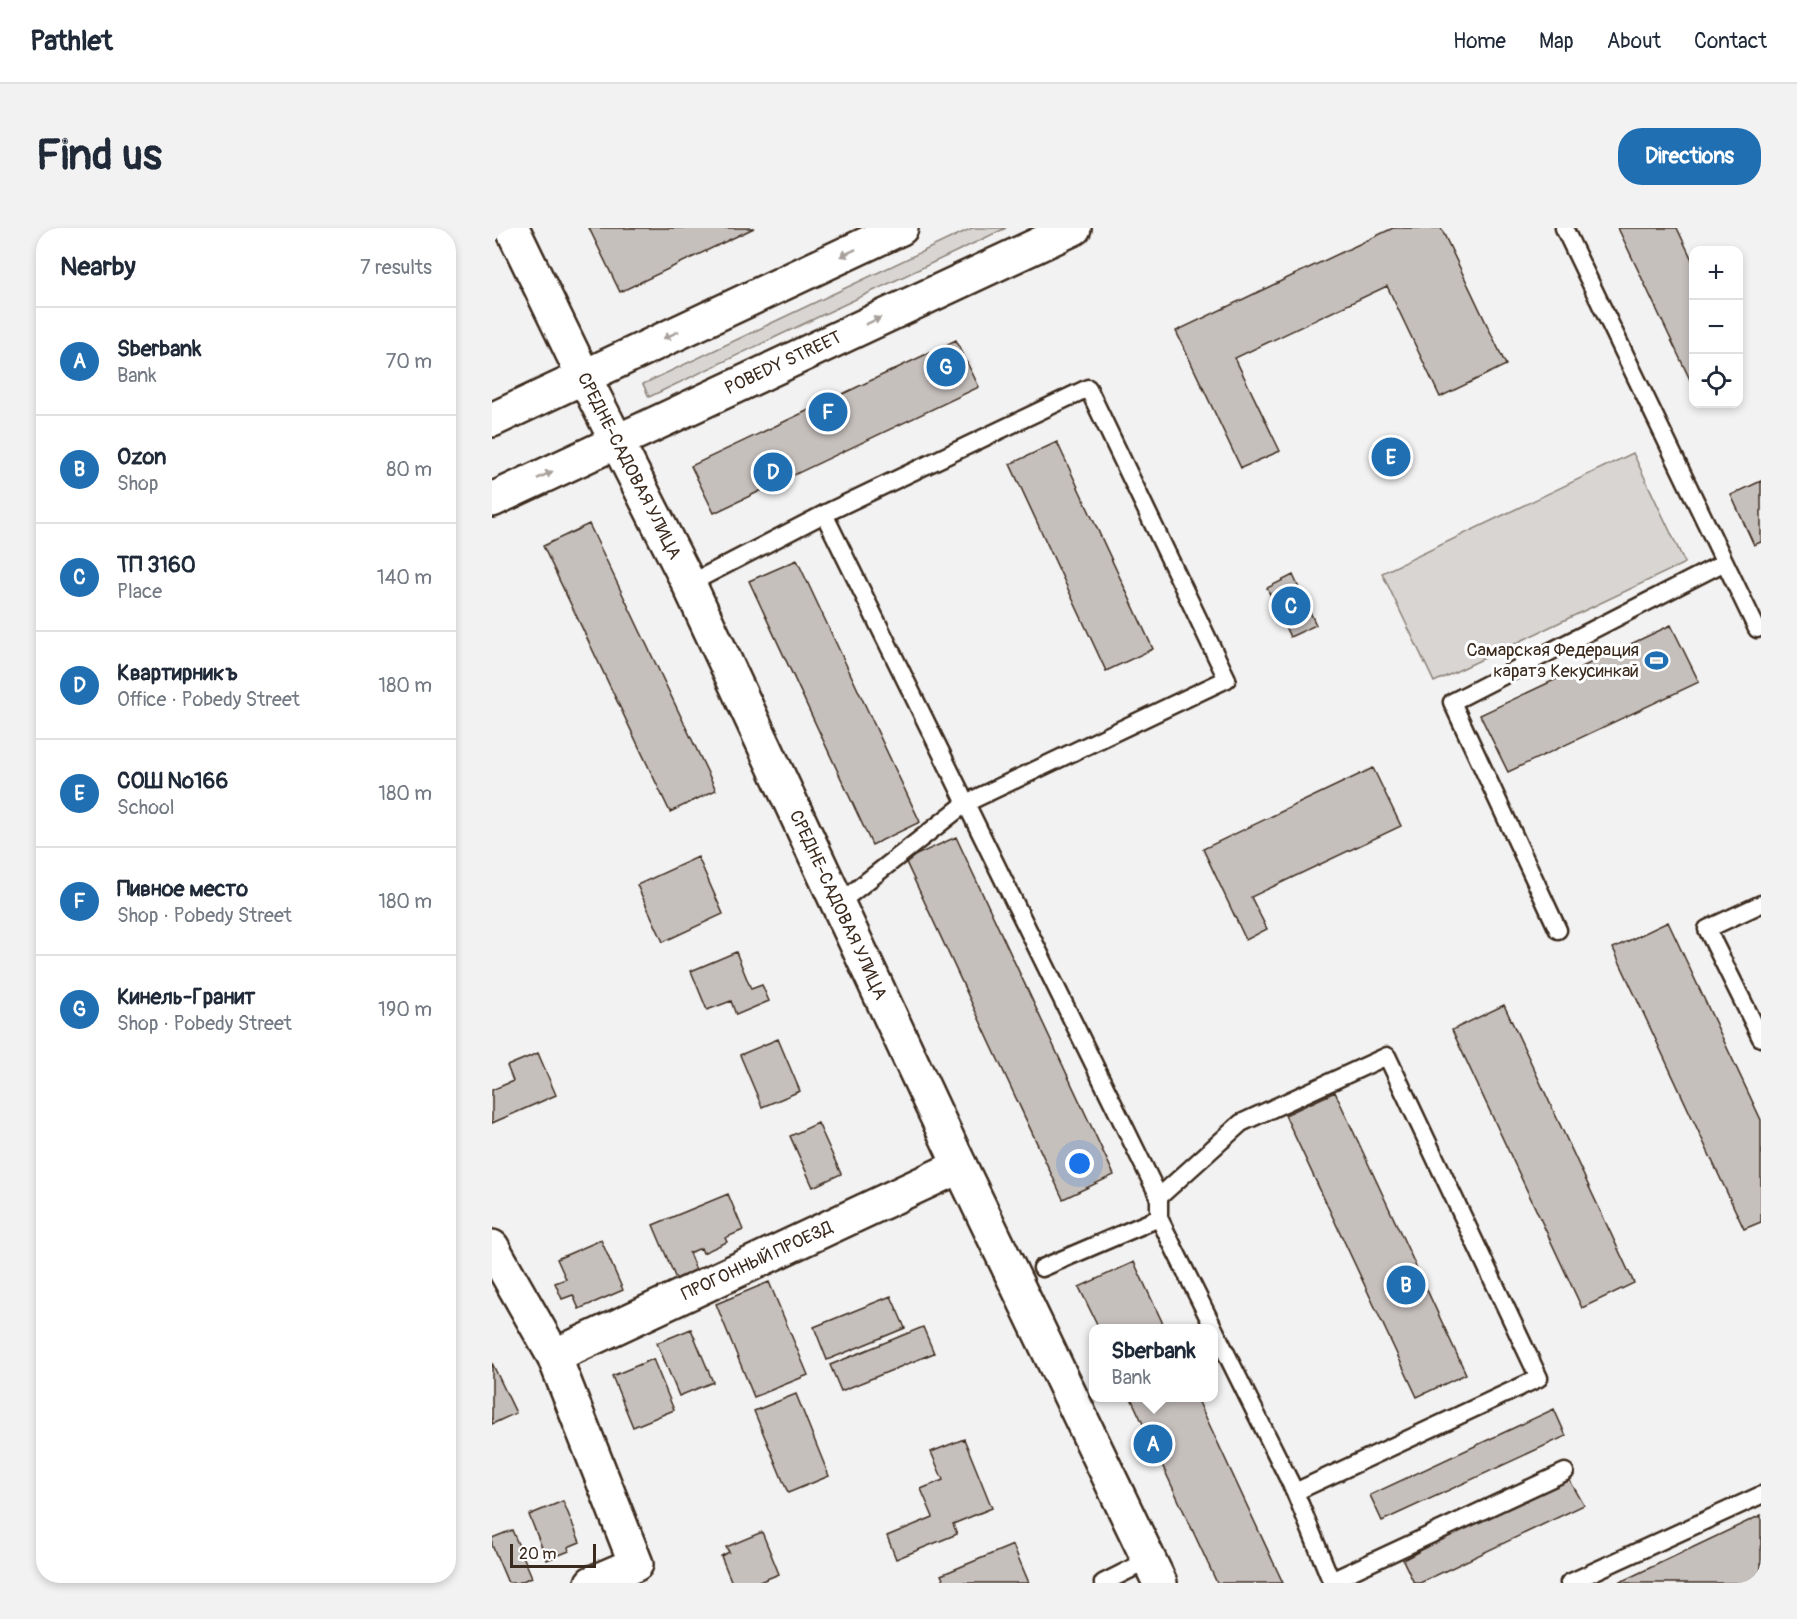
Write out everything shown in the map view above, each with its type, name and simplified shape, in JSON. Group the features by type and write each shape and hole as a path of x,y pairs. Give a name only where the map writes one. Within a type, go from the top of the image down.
{"street":[{"name":"СРЕДНЕ-САДОВАЯ УЛИЦА","path":"512,228 584,377 689,584 960,1166 1155,1571"},
{"path":"492,420 901,228"},
{"name":"POBEDY STREET","path":"492,500 616,440 1074,228"},
{"name":"ПРОГОННЫЙ ПРОЕЗД","path":"554,1356 960,1166"},
{"path":"492,1247 554,1356 636,1564 592,1583"}],"lane":[{"path":"1564,228 1723,563 1760,631"},
{"path":"689,584 824,514 1088,388 1227,680 966,803 838,904"},
{"path":"824,514 1159,1197 1160,1218 1212,1324"},
{"path":"1558,930 1452,702 1723,563"},
{"path":"1761,904 1707,928 1761,1038"},
{"path":"1159,1197 1241,1123 1387,1056 1539,1378 1295,1492"},
{"path":"1042,1268 1160,1218"},
{"path":"1218,1336 1295,1492 1331,1582 1565,1472"},
{"path":"1569,1583 1761,1495"},
{"path":"1103,1583 1155,1571"}],"shaded area":[{"path":"972,228 1006,228 649,397 643,384"},
{"path":"1633,453 1685,563 1434,682 1382,573"}],"building":[{"path":"589,228 754,228 620,292"},
{"path":"1393,228 1441,228 1506,365 1440,397 1387,286 1235,358 1280,451 1241,468 1176,331"},
{"path":"1618,228 1677,228 1689,253 1689,377"},
{"path":"956,340 979,387 714,513 691,466"},
{"path":"1057,442 1153,649 1106,671 1010,464"},
{"path":"1761,481 1761,542 1754,545 1731,495"},
{"path":"589,524 716,790 670,812 543,546"},
{"path":"797,560 920,822 872,845 749,581"},
{"path":"1293,575 1316,625 1290,637 1267,588"},
{"path":"1671,625 1699,682 1508,772 1480,715"},
{"path":"1373,768 1401,826 1251,897 1267,929 1246,940 1203,849"},
{"path":"956,837 1114,1175 1063,1199 905,860"},
{"path":"698,857 723,914 663,942 637,885"},
{"path":"1668,922 1761,1120 1761,1222 1744,1229 1613,948"},
{"path":"736,952 751,989 762,985 769,1001 736,1015 731,1001 707,1010 691,971"},
{"path":"1504,1005 1634,1283 1582,1308 1452,1030"},
{"path":"778,1039 800,1091 762,1107 740,1055"},
{"path":"538,1053 556,1095 492,1123 492,1090 513,1081 507,1066"},
{"path":"1335,1092 1466,1374 1417,1397 1285,1115"},
{"path":"818,1123 841,1174 813,1187 790,1136"},
{"path":"728,1194 743,1230 725,1238 727,1242 703,1253 701,1248 689,1253 696,1270 676,1279 653,1225"},
{"path":"601,1240 623,1290 579,1309 573,1295 562,1299 555,1283 566,1279 557,1259"},
{"path":"1134,1262 1163,1324 1097,1324 1079,1287"},
{"path":"769,1282 808,1375 754,1397 716,1304"},
{"path":"891,1296 905,1328 827,1360 814,1327"},
{"path":"923,1327 934,1353 841,1391 830,1365"},
{"path":"691,1329 713,1382 679,1396 657,1343"},
{"path":"653,1359 674,1410 633,1427 612,1376"},
{"path":"492,1363 516,1413 492,1424"},
{"path":"796,1394 829,1476 788,1493 754,1411"},
{"path":"1133,1402 1199,1402 1283,1583 1217,1583"},
{"path":"1554,1409 1566,1436 1382,1521 1370,1495"},
{"path":"964,1439 992,1508 953,1524 957,1534 896,1559 887,1536 933,1517 921,1489 943,1480 931,1452"},
{"path":"1565,1472 1584,1505 1420,1583 1414,1583 1403,1560"},
{"path":"563,1501 580,1542 568,1547 569,1551 547,1560 529,1515"},
{"path":"1761,1515 1761,1583 1618,1583"},
{"path":"512,1530 532,1577 518,1583 508,1583 492,1545 492,1538"},
{"path":"762,1532 779,1574 757,1583 732,1583 721,1556 729,1552 726,1547"},
{"path":"1013,1545 1029,1583 945,1583 941,1575"}],"place":[{"name":"Кинель-Гранит","path":"946,367"},
{"name":"Пивное место","path":"828,412"},
{"name":"СОШ №166","path":"1391,457"},
{"name":"Квартирникъ","path":"773,472"},
{"name":"ТП 3160","path":"1291,606"},
{"name":"Самарская Федерация каратэ Кекусинкай","path":"1657,660"},
{"name":"Ozon","path":"1406,1285"},
{"name":"Sberbank","path":"1153,1444"}]}
